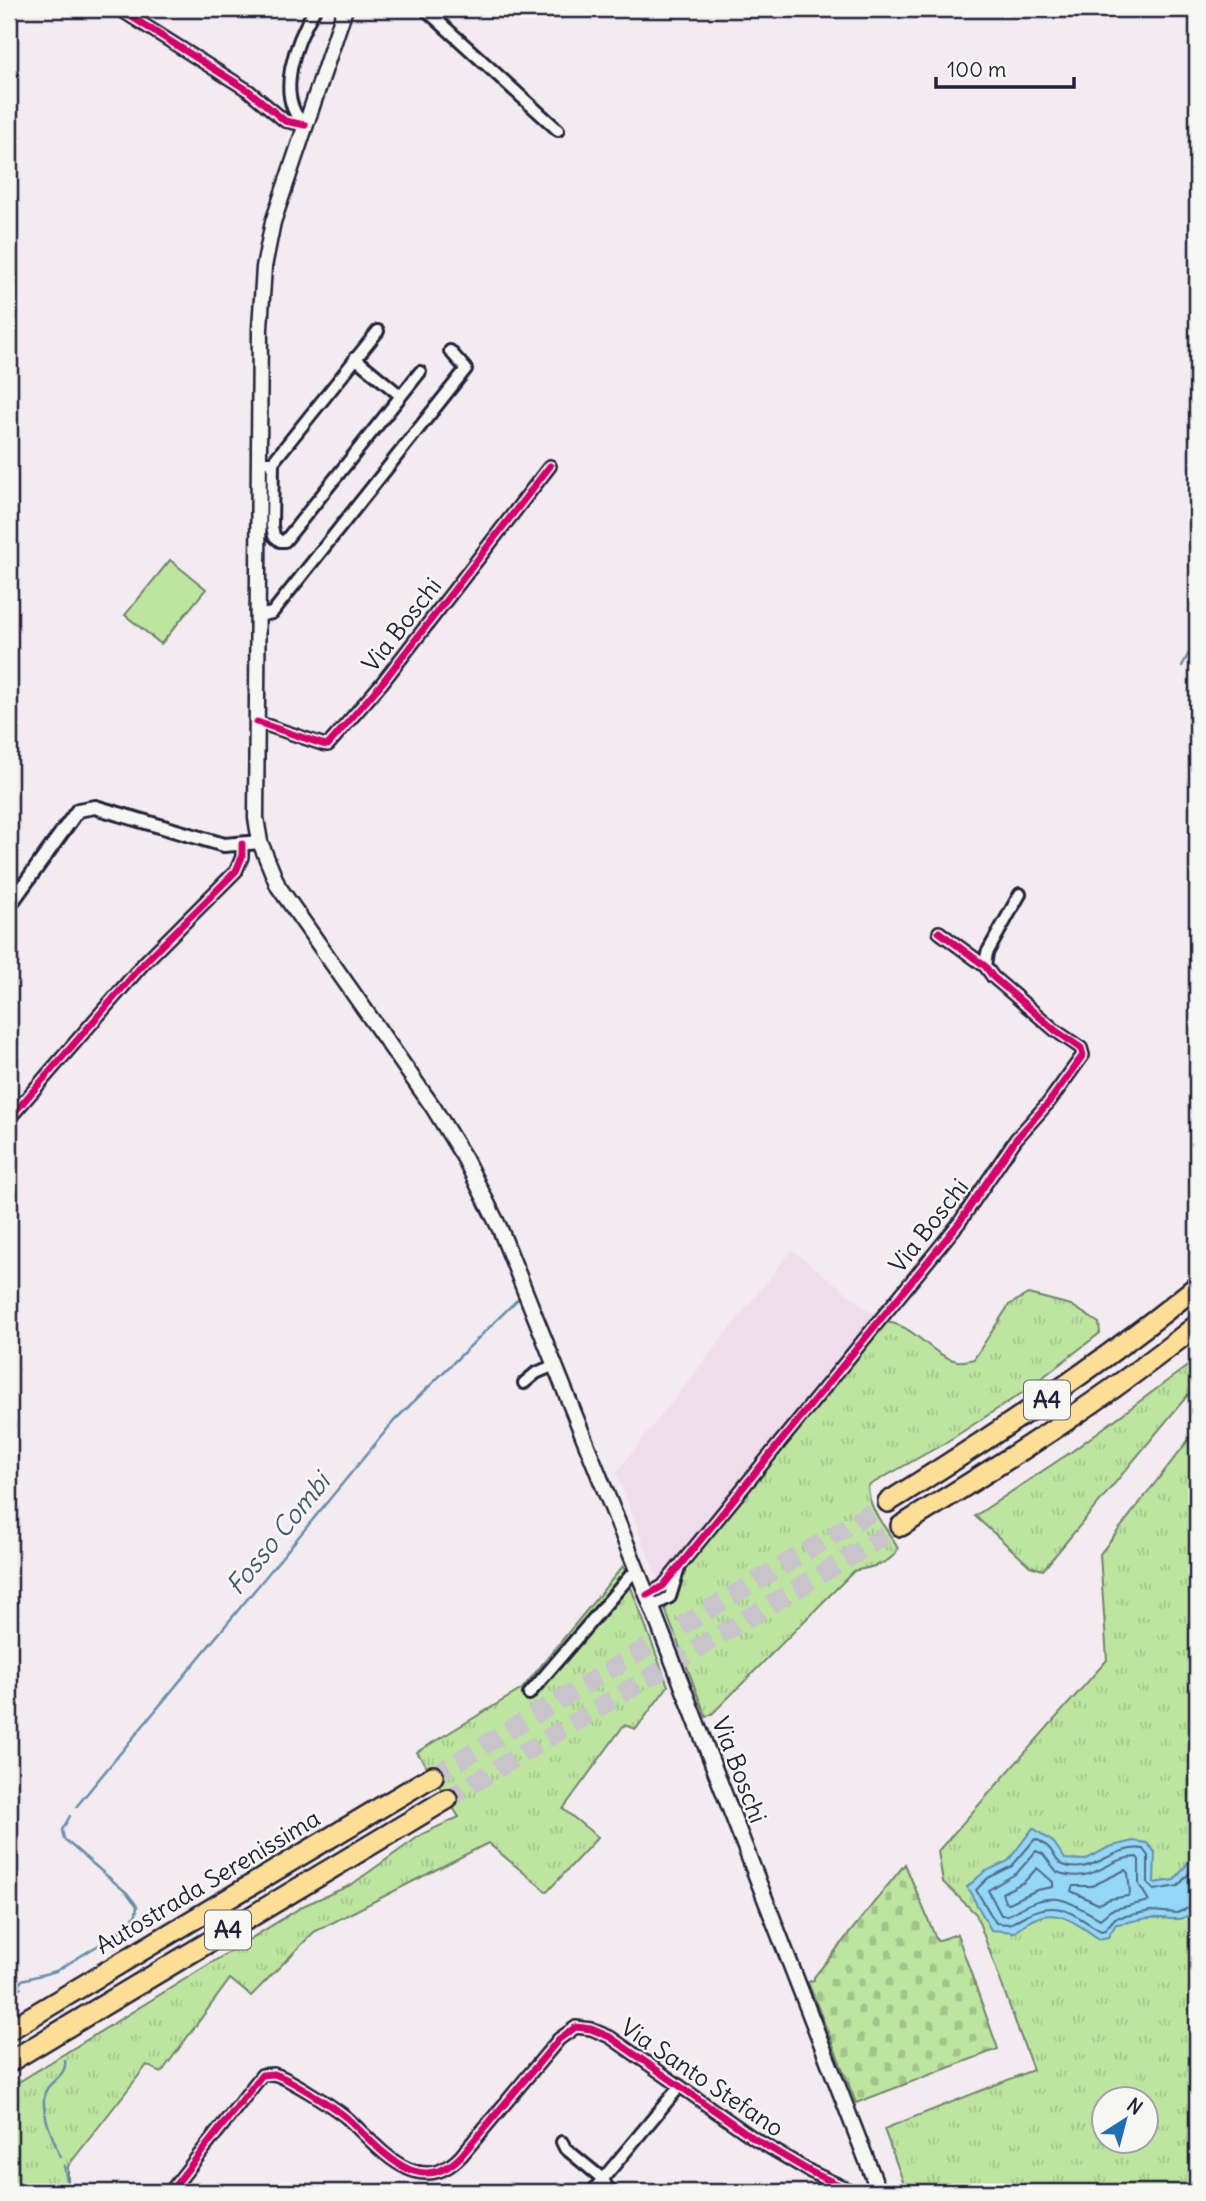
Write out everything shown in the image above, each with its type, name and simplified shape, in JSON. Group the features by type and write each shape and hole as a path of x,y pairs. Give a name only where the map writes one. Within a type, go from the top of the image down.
{"highway":[{"name":"A4","path":"888,1502 1000,1432 1077,1379 1197,1286"},
{"name":"A4","path":"901,1526 1014,1457 1093,1404 1197,1325"},
{"name":"Autostrada Serenissima","path":"9,2030 433,1776"},
{"name":"A4","path":"9,2062 447,1799"}],"main road":[{"name":"Via Boschi","path":"345,9 275,215 264,267 260,328 267,462 258,616 256,818 260,842 271,872 286,899 422,1091 465,1159 500,1229 638,1572 879,2192"}],"street":[{"path":"118,9 249,91 285,121 305,125"},
{"path":"305,125 295,116 290,77 293,53 315,9"},
{"path":"425,9 558,130"},
{"path":"267,462 377,331"},
{"path":"258,616 272,613 466,369 450,351"},
{"path":"355,358 401,396"},
{"name":"Via Boschi","path":"267,462 274,536 285,541 420,372"},
{"name":"Via Boschi","path":"257,722 328,745 382,683 550,466"},
{"path":"9,906 78,810 95,807 174,828 224,845 260,842"},
{"path":"14,1112 144,963 236,871 242,857 243,844"},
{"path":"985,966 987,953 1020,894"},
{"name":"Via Boschi","path":"649,1601 959,1223 1016,1139 1049,1102 1083,1055 1081,1048 1056,1031 993,977 985,966 939,932"},
{"path":"524,1383 536,1373 555,1365"},
{"path":"528,1694 630,1576 638,1572"},
{"name":"Via Santo Stefano","path":"170,2192 262,2075 274,2074 320,2099 344,2115 386,2156 407,2168 429,2173 453,2164 559,2039 576,2027 591,2029 610,2037 755,2139 811,2172 854,2192"},
{"path":"592,2192 680,2087"},
{"path":"562,2142 565,2148 604,2180 613,2192"}],"shaded area":[{"path":"792,1250 877,1317 659,1583 616,1473"}],"green space":[{"path":"170,560 206,589 161,644 125,615"},
{"path":"1028,1294 1071,1305 1099,1323 1100,1333 1025,1391 945,1443 868,1486 871,1504 898,1549 895,1554 879,1564 854,1571 706,1717 665,1609 677,1593 685,1567 883,1322 903,1327 947,1358 957,1361 974,1359 1009,1305"},
{"path":"1197,1359 1197,1384 1043,1570 1030,1566 975,1516 1071,1452"},
{"path":"1197,1429 1197,2192 1123,2192 1118,2188 1113,2192 907,2192 884,2129 1033,2070 976,1914 943,1882 938,1851 1107,1660 1100,1554"},
{"path":"623,1566 668,1686 636,1729 624,1725 563,1809 598,1837 547,1892 488,1843 314,1932 251,1996 230,1979 161,2073 147,2065 68,2166 68,2181 62,2192 9,2192 9,2088 305,1905 351,1885 422,1834 459,1817 417,1752 522,1689"},
{"path":"905,1864 937,1941 957,1934 998,2049 856,2103 808,1982 814,1980"}],"water":[{"path":"1197,1816 1197,1909 1179,1919 1150,1918 1116,1924 1108,1937 1099,1939 1068,1919 1048,1915 1038,1917 1015,1932 991,1930 967,1887 984,1872 1008,1861 1033,1828 1054,1843 1065,1859 1085,1860 1109,1847 1133,1841 1147,1843 1155,1852 1154,1883 1174,1880 1193,1853 1194,1820"}],"waterway":[{"path":"1182,666 1197,638"},
{"name":"Fosso Combi","path":"76,1807 394,1421 521,1296"},
{"name":"Fosso Combi","path":"21,1988 19,1985 22,1980 56,1971 129,1925 136,1914 137,1906 127,1893 64,1839 62,1830 70,1816"},
{"name":"Fosso Combi","path":"60,2157 47,2120 44,2097 48,2087 63,2071 65,2060"},
{"name":"Fosso Combi","path":"64,2165 69,2192"}],"tunnel":[{"path":"433,1776 888,1502"},
{"path":"447,1799 901,1526"}],"cycle path":[{"path":"119,9 249,91 285,121 305,125"},
{"path":"257,722 328,745 382,683 550,466"},
{"path":"14,1113 144,963 236,871 242,857 242,844"},
{"path":"647,1595 663,1586 959,1223 1016,1139 1049,1102 1083,1055 1081,1048 1056,1031 993,977 985,966 939,932"},
{"path":"170,2192 262,2075 270,2074 288,2080 332,2107 400,2164 414,2171 429,2173 445,2168 461,2156 559,2039 576,2027 591,2029 610,2037 755,2139 811,2172 854,2192"}]}
